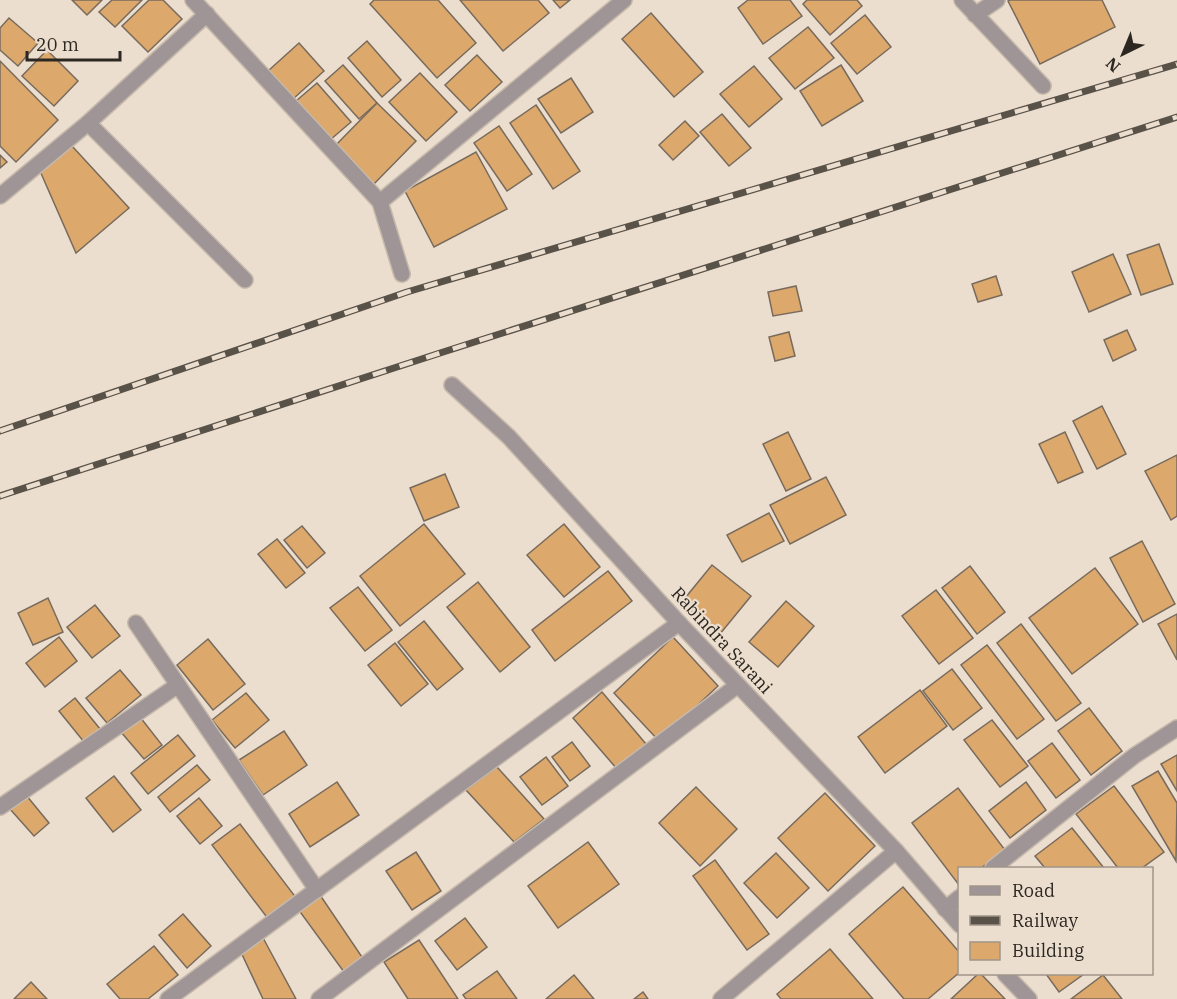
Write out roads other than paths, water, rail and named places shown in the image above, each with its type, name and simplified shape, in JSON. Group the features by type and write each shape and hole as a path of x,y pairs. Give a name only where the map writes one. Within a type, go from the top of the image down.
{"street":[{"path":"193,0 380,202 402,274"},
{"path":"380,202 624,0"},
{"path":"962,0 1042,86"},
{"path":"975,15 998,0"},
{"path":"0,196 88,123 207,14"},
{"path":"88,123 245,280"},
{"name":"Rabindra Sarani","path":"452,385 509,437 680,623 896,851 958,923"},
{"path":"136,623 317,890"},
{"path":"168,999 680,623"},
{"path":"0,807 178,685"},
{"path":"319,999 738,685"},
{"path":"994,867 1134,756 1177,728"},
{"path":"722,999 896,851"},
{"path":"945,909 958,899"},
{"path":"1006,975 1029,999"}],"railway":[{"path":"0,431 407,292 1177,64"},
{"path":"0,496 1177,117"}]}
